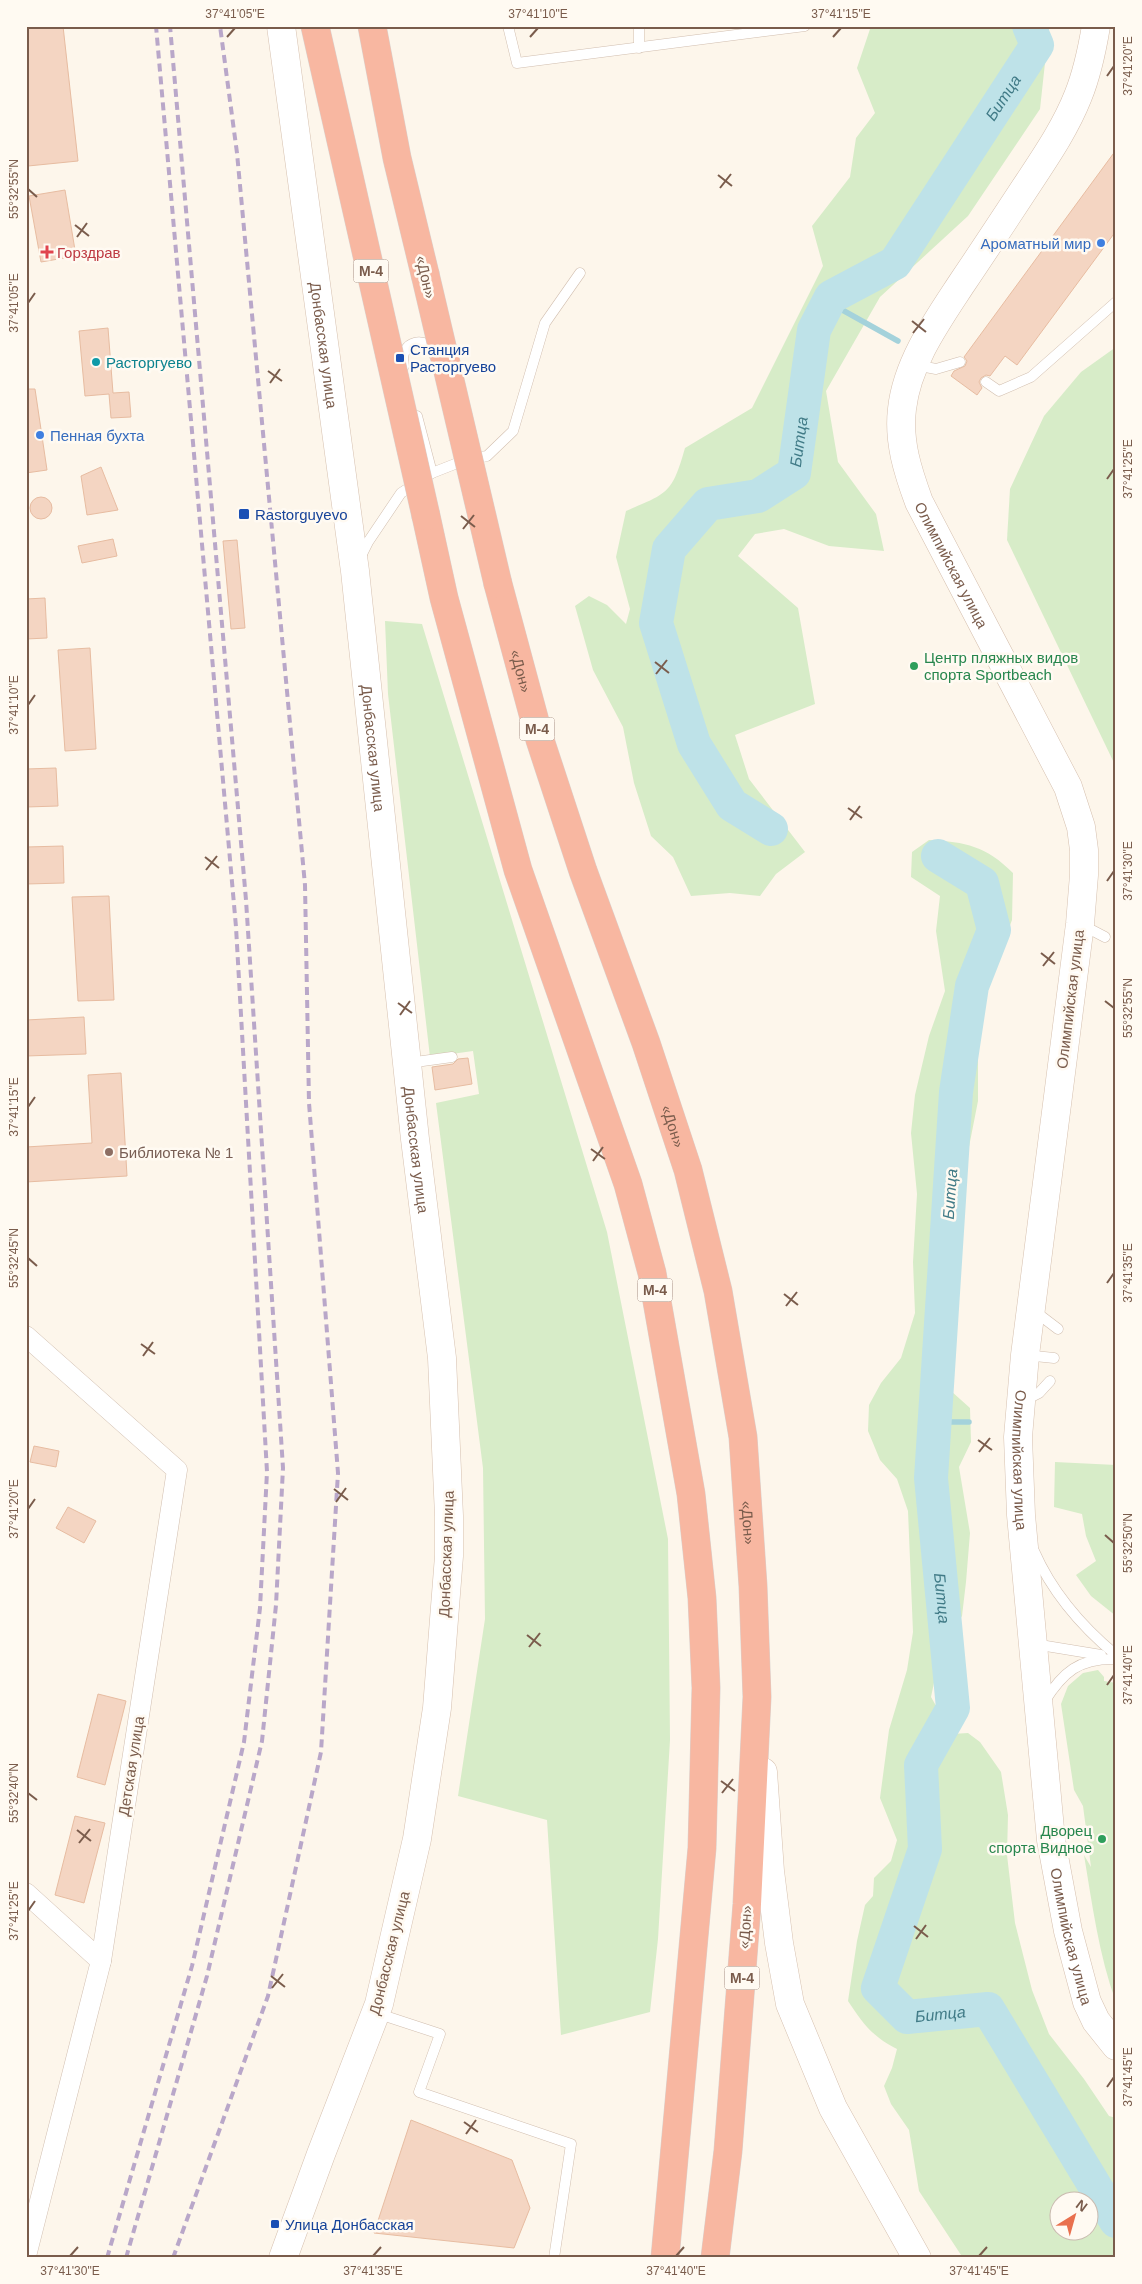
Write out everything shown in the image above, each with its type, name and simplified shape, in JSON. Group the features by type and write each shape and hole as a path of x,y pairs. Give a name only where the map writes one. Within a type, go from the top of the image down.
{"highway":[{"name":"М-4","path":"315,26 444,598 518,870 628,1184 652,1274 691,1494 702,1598 706,1688 702,1848 665,2258"},
{"name":"«Дон»","path":"372,26 398,158 498,584 544,749 583,872 646,1043 688,1170 718,1291 742,1437 754,1586 757,1697 746,1914 728,2150 715,2258"}],"street":[{"name":"Донбасская улица","path":"281,26 354,570 407,1063 442,1358 449,1516 449,1556 437,1708 418,1839 375,2013 321,2154 284,2258"},
{"name":"Олимпийская улица","path":"1096,26 1087,70 1078,97 1045,157 942,313 914,365 902,410 904,454 919,502 1068,787 1081,827 1084,850 1084,875 1080,924 1025,1355 1018,1437 1022,1526 1052,1840 1068,1931 1087,2002 1096,2021 1116,2046"},
{"name":"Детская улица","path":"26,1336 177,1470 101,1961 32,2215 26,2256"},
{"path":"757,1697 770,1871 779,1943 790,2004 833,2108 917,2258"},
{"path":"26,1893 101,1961"}],"lane":[{"path":"508,26 517,63 805,26"},
{"path":"639,26 639,48"},
{"path":"354,570 368,542 401,493 432,473 460,462 486,456 513,431 545,323 580,273"},
{"path":"986,382 1000,391 1031,377 1116,302"},
{"path":"407,378 402,359 407,347 411,343 420,342 425,344 434,352 460,462"},
{"path":"914,365 936,369 960,362"},
{"path":"414,406 432,473"},
{"path":"1080,924 1105,937"},
{"path":"407,1063 452,1056"},
{"path":"1031,1308 1058,1329"},
{"path":"1025,1355 1054,1358"},
{"path":"1020,1402 1039,1393 1050,1381"},
{"path":"1022,1526 1045,1575 1070,1610 1097,1640 1116,1657"},
{"path":"1034,1644 1116,1657"},
{"path":"1040,1715 1044,1702 1069,1671 1087,1661 1116,1657"},
{"path":"375,2013 440,2034 419,2092 571,2144 554,2258"}],"green space":[{"path":"871,26 1049,26 1040,109 968,216 880,297 826,391 838,462 876,514 884,551 829,546 784,529 755,534 738,556 798,608 815,704 735,735 749,779 805,852 776,874 760,896 730,893 691,896 673,857 651,836 634,783 623,727 593,670 575,606 589,596 607,605 626,624 630,609 616,557 626,511 651,500 666,490 676,475 685,448 752,408 823,266 812,226 850,177 856,138 875,113 857,68"},
{"path":"1116,347 1116,767 1007,540 1010,489 1044,416 1081,372"},
{"path":"385,621 422,624 607,1232 668,1539 670,1740 658,1939 650,2012 561,2035 547,1820 458,1796 485,1619 483,1468 436,1103 479,1094 473,1051 430,1057 388,694"},
{"path":"929,840 954,842 975,847 994,857 1013,873 1012,920 1000,952 987,976 978,1030 978,1101 967,1157 959,1235 958,1289 951,1391 970,1408 971,1442 959,1467 970,1533 966,1582 962,1616 947,1642 931,1697 952,1734 968,1733 980,1742 1001,1772 1008,1815 1007,1855 1015,1923 1032,1990 1049,2034 1084,2079 1109,2116 1116,2118 1116,2258 963,2258 919,2191 909,2130 891,2104 884,2086 892,2068 897,2049 881,2040 869,2029 848,2001 857,1941 865,1905 873,1896 874,1878 891,1861 897,1840 880,1798 889,1730 907,1670 913,1632 908,1511 897,1479 880,1460 868,1431 869,1405 881,1383 901,1358 915,1313 913,1262 917,1194 911,1133 915,1095 929,1036 945,991 936,931 940,896 911,877 912,852"},
{"path":"1055,1462 1116,1465 1116,1616 1091,1596 1076,1575 1096,1561 1086,1536 1082,1514 1054,1507"},
{"name":"Дворец спорта Видное","path":"1098,1670 1104,1677 1104,1681 1116,1683 1116,2002 1105,1966 1093,1910 1084,1855 1091,1867 1083,1806 1074,1790 1061,1704 1068,1686 1083,1673"}],"building":[{"path":"26,26 63,26 78,161 28,166 26,149"},
{"path":"1116,150 1116,231 1017,365 1005,356 990,376 986,375 981,378 979,382 982,388 977,395 951,376 954,371 965,366 967,361 964,357"},
{"path":"65,190 76,256 41,262 29,196"},
{"name":"Расторгуево","path":"108,328 113,393 129,392 131,417 111,418 109,394 85,396 79,331"},
{"path":"26,389 35,389 47,470 26,473"},
{"path":"101,467 118,510 87,515 81,476"},
{"path":"37,497 45,497 52,504 52,512 45,519 37,519 30,512 30,504"},
{"path":"113,539 117,556 82,563 78,546"},
{"path":"237,540 245,628 231,629 223,541"},
{"path":"45,598 47,638 26,639 26,599"},
{"path":"90,648 96,749 65,751 58,650"},
{"path":"56,768 58,806 26,807 26,769"},
{"path":"63,846 64,883 26,884 26,847"},
{"path":"109,896 114,1000 78,1001 72,897"},
{"path":"84,1017 86,1054 26,1056 26,1020"},
{"path":"468,1058 472,1084 435,1090 432,1067 453,1064 458,1059"},
{"path":"121,1073 127,1176 26,1182 26,1147 92,1143 88,1075"},
{"path":"34,1446 59,1451 56,1467 30,1462"},
{"path":"68,1507 96,1521 84,1543 56,1528"},
{"path":"98,1694 126,1701 105,1785 77,1777"},
{"path":"75,1816 105,1823 84,1903 55,1895"},
{"path":"411,2120 512,2160 530,2208 514,2248 374,2233"}],"waterway":[{"name":"Битца","path":"771,829 732,805 694,744 656,623 669,549 708,504 758,496 794,473 814,330 831,297 895,263 1037,45 1029,26"},
{"path":"828,302 898,341"},
{"name":"Битца","path":"938,856 982,883 994,930 972,986 956,1092 931,1478 953,1708 921,1765 925,1849 878,1988 907,2017 988,2009 1116,2221"},
{"path":"935,1422 969,1422"}],"railway":[{"path":"107,2258 192,1966 244,1742 260,1608 267,1472 236,927 156,26"},
{"path":"126,2258 207,1976 262,1741 276,1605 283,1468 246,900 170,26"},
{"path":"173,2258 268,1996 321,1752 338,1473 309,1103 305,885 237,153 220,26"}],"place":[{"name":"Ароматный мир","path":"1101,243"},
{"name":"Горздрав","path":"47,252"},
{"name":"Станция Расторгуево","path":"400,358"},
{"name":"Расторгуево","path":"96,362"},
{"name":"Пенная бухта","path":"40,435"},
{"name":"Rastorguyevo","path":"244,514"},
{"name":"Центр пляжных видов спорта Sportbeach","path":"914,666"},
{"name":"Библиотека № 1","path":"109,1152"},
{"name":"Дворец спорта Видное","path":"1102,1839"},
{"name":"Улица Донбасская","path":"275,2224"}]}
